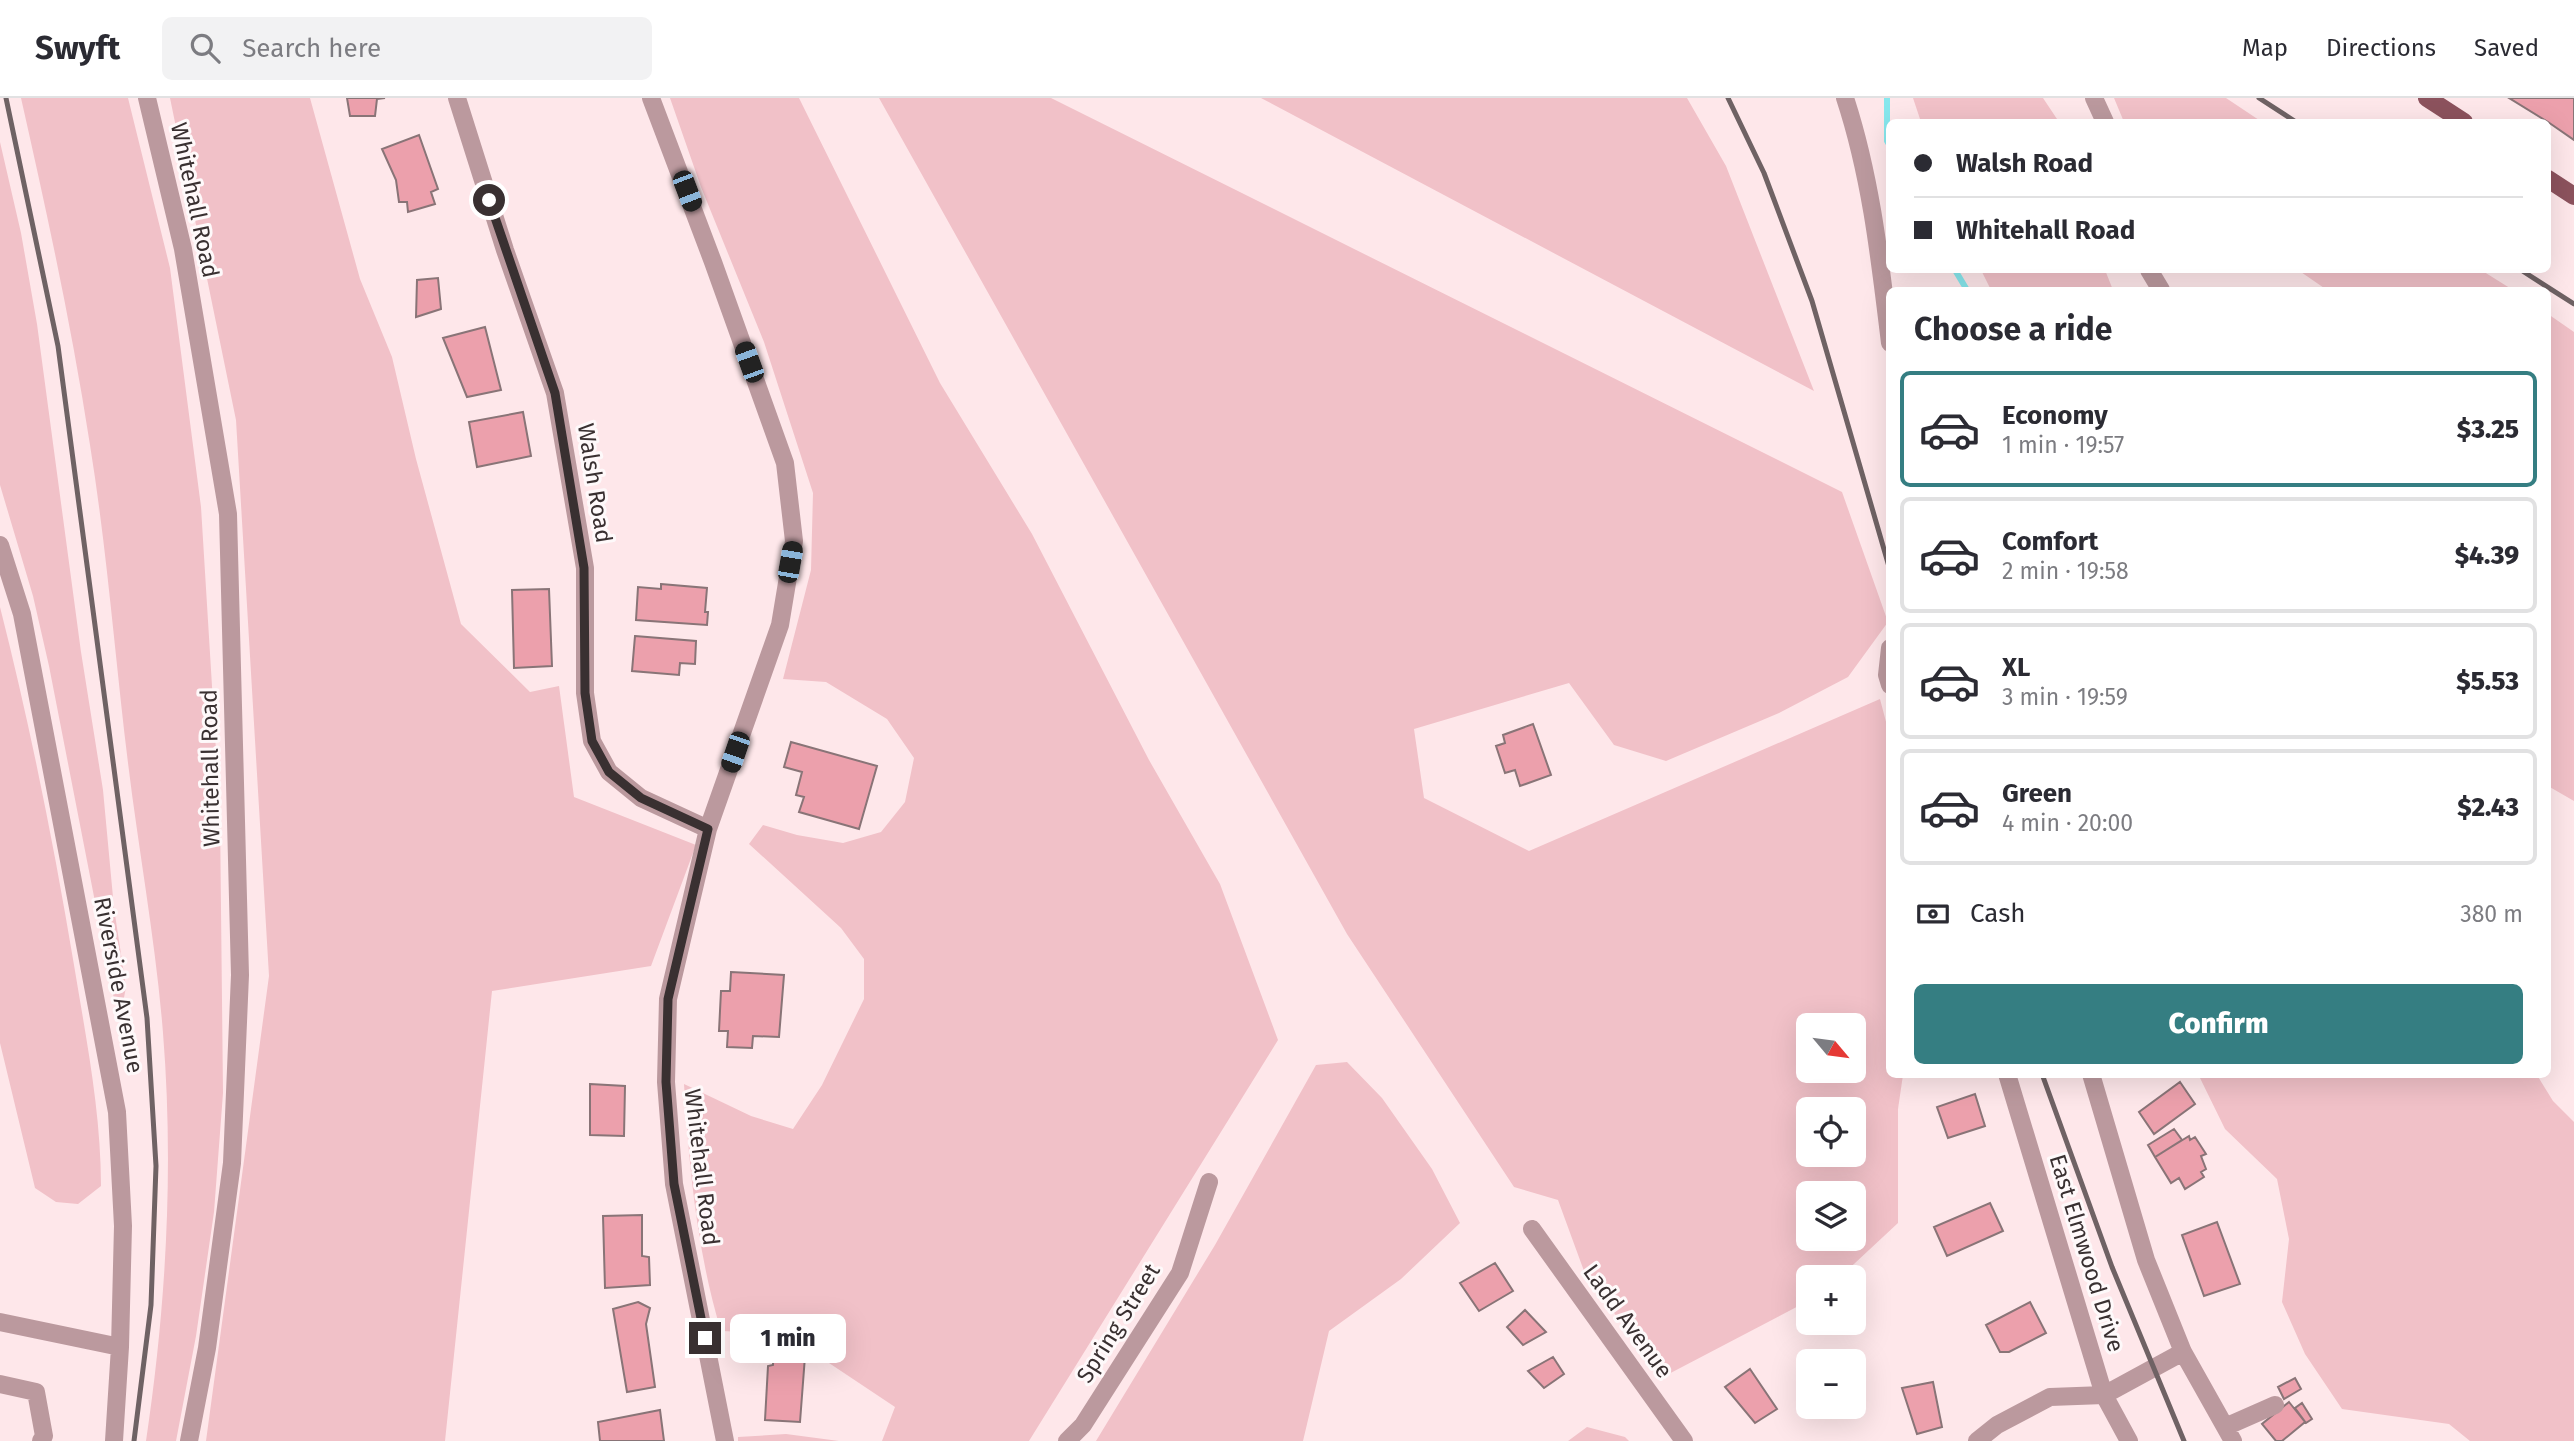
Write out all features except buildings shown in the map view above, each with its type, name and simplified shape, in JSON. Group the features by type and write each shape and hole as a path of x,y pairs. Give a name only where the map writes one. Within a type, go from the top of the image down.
{"main road":[{"path":"2427,98 2459,119"},
{"path":"2551,181 2574,196"}],"street":[{"name":"Whitehall Road","path":"147,98 183,249 228,514 240,975 233,1150 207,1348 189,1441"},
{"name":"Walsh Road","path":"457,98 505,250 555,393 584,568 585,693 592,741 609,772 641,798 708,829"},
{"name":"Whitehall Road","path":"651,98 785,463 794,541 780,625 708,829 668,999 666,1082 674,1184 725,1441"},
{"path":"1845,98 1859,140 1879,251 1886,310"},
{"path":"2094,98 2104,119"},
{"name":"Riverside Avenue","path":"0,545 22,614 117,1112 124,1226 114,1441"},
{"name":"East Elmwood Drive","path":"2008,1078 2104,1395 2129,1441"},
{"path":"2092,1078 2146,1260 2183,1352 2229,1434 2275,1405"},
{"name":"Spring Street","path":"1068,1441 1083,1425 1180,1273 1209,1182"},
{"name":"Ladd Avenue","path":"1532,1229 1684,1441"},
{"path":"0,1322 120,1347"},
{"path":"1977,1441 1997,1425 2050,1397 2104,1395 2183,1352"},
{"path":"0,1384 36,1392 44,1436 41,1441"}],"shaded area":[{"path":"21,98 128,98 170,268 201,507 220,816 223,1093 214,1212 196,1336 176,1441 146,1441 159,1340 168,1187 166,1084 156,966 128,763 90,445 58,271"},
{"path":"170,98 310,98 360,279 392,357 416,459 461,624 530,692 559,686 574,797 696,845 651,966 492,991 445,1441 206,1441 269,976 236,420"},
{"path":"670,98 799,98 940,383 1032,534 1149,760 1220,884 1278,1040 1029,1441 882,1441 895,1407 829,1363 814,1338 721,1331 706,1271 695,1209 684,1084 751,1116 793,1129 822,1085 864,999 864,959 841,928 749,844 763,825 797,835 843,843 881,832 905,802 914,758 887,719 826,682 783,679 811,570 813,493 764,342 701,187"},
{"path":"879,98 1051,98 1842,492 1886,616 1886,625 1848,677 1779,713 1666,761 1614,745 1569,683 1414,729 1424,798 1529,851 1880,699 1886,722 1886,1078 1903,1078 1898,1109 1898,1223 1853,1265 1796,1265 1796,1307 1661,1378 1584,1271 1558,1200 1514,1187 1347,934"},
{"path":"1261,98 1687,98 1726,166 1814,391"},
{"path":"1913,98 2043,98 2057,119 1920,119"},
{"path":"2114,98 2226,98 2258,119 2123,119"},
{"path":"0,142 21,233 37,324 81,652 103,790 114,908 126,987 123,1003 114,999 49,666 33,596 0,485"},
{"path":"1982,273 2106,273 2112,287 1990,287"},
{"path":"2302,273 2486,273 2508,287 2323,287"},
{"path":"2551,316 2574,332 2574,801 2551,788"},
{"path":"0,607 50,830 96,1103 101,1186 78,1204 56,1202 35,1188 0,1043"},
{"path":"1347,1062 1382,1098 1432,1169 1460,1223 1401,1279 1329,1331 1303,1441 1096,1441 1215,1245 1316,1065"},
{"path":"2200,1078 2539,1078 2553,1101 2574,1122 2574,1441 2470,1441 2449,1424 2342,1409 2305,1354 2282,1302 2289,1239 2277,1179 2225,1129"},
{"path":"1587,1427 1625,1437 1629,1441 1568,1441"},
{"path":"786,1434 839,1441 738,1441 738,1437"}],"waterway":[{"path":"1887,98 1887,119"},
{"path":"1957,273 1965,287"}],"railway":[{"path":"6,98 58,346 147,1018 156,1166 151,1305 134,1441"},
{"path":"1728,98 1764,173 1812,301 1886,556"},
{"path":"2259,98 2291,119"},
{"path":"2526,273 2548,287"},
{"path":"2551,289 2574,304"},
{"path":"2043,1078 2112,1267 2184,1441"}],"route":[{"path":"489,200 555,393 584,568 585,693 592,741 609,772 641,798 708,829 668,999 666,1082 674,1184 705,1338"}]}
